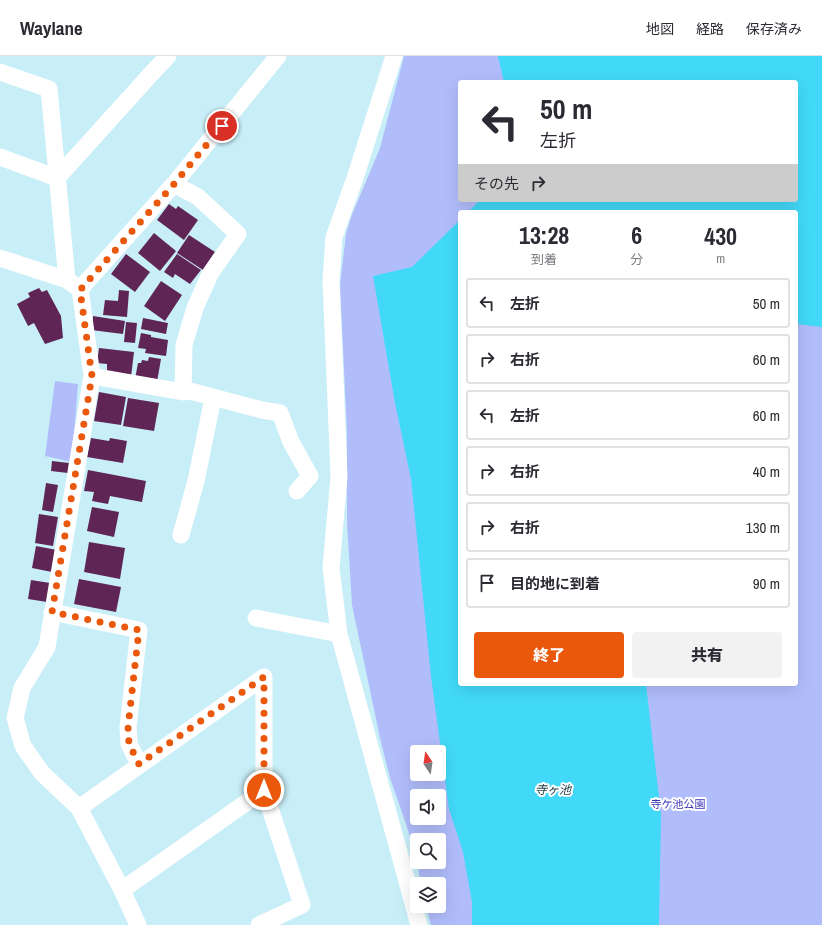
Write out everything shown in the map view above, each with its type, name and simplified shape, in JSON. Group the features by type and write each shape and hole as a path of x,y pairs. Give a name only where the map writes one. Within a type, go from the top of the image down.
{"street":[{"path":"58,178 168,56"},
{"path":"80,290 174,184 278,56"},
{"path":"394,56 355,178 334,237 331,280 339,476 331,568 340,634 419,925"},
{"path":"0,72 49,89 67,280"},
{"path":"0,157 58,178"},
{"path":"174,184 198,197 238,234 210,274 195,308 184,345 183,392"},
{"path":"0,258 67,280 80,290 92,376 47,648 22,688 15,718 23,746 42,773 79,808 122,890 138,925"},
{"path":"92,376 183,392 190,391 262,410 280,413 291,442 310,476 297,491"},
{"path":"181,535 196,481 213,398"},
{"path":"52,612 139,630 128,727 129,744 139,764"},
{"path":"256,618 340,634"},
{"path":"79,808 139,764 264,677 264,790 302,905 260,925"},
{"path":"122,890 264,790"}],"green space":[{"name":"寺ケ池公園","path":"404,56 822,56 822,925 431,925 428,913 446,913 446,877 420,877 418,869 446,869 446,833 410,833 410,837 390,778 352,605 347,523 347,432 340,285 346,234 351,217 380,148"},
{"path":"55,381 78,384 72,462 45,456"}],"water":[{"path":"498,56 822,56 822,327 798,324 798,210 470,210 478,202 798,202 798,80 504,80"},
{"name":"寺ヶ池","path":"458,222 458,686 646,686 661,815 659,925 472,925 472,902 463,852 449,809 445,781 446,745 440,745 431,676 411,479 395,403 373,276 412,267"}],"building":[{"path":"169,204 176,209 178,206 198,220 184,240 157,220"},
{"path":"154,233 176,251 160,271 138,253"},
{"path":"189,235 215,252 203,270 177,253"},
{"path":"126,254 150,272 135,292 111,274"},
{"path":"177,254 201,270 190,284 175,274 173,278 164,272"},
{"path":"161,281 182,295 165,321 144,306"},
{"path":"39,288 42,292 47,290 61,316 63,338 45,344 34,323 28,326 17,304 30,297 28,293"},
{"path":"119,290 129,291 127,317 103,315 105,300 118,301"},
{"path":"93,316 125,321 123,334 91,330"},
{"path":"143,318 168,323 166,334 141,329"},
{"path":"126,322 137,323 135,343 124,342"},
{"path":"141,333 151,335 151,337 168,340 166,356 145,353 146,349 138,348"},
{"path":"99,348 134,352 131,377 107,371 107,364 97,363"},
{"path":"149,357 161,359 157,382 135,379 138,363 141,363 142,360 148,361"},
{"path":"99,392 126,397 121,425 94,421"},
{"path":"128,398 159,403 154,431 123,426"},
{"path":"91,438 109,441 110,438 127,441 123,463 87,457"},
{"path":"52,461 69,463 68,473 51,471"},
{"path":"88,470 146,481 142,502 110,496 108,504 92,501 94,492 84,491"},
{"path":"46,483 58,485 53,512 42,510"},
{"path":"92,507 119,512 114,537 87,531"},
{"path":"39,514 58,517 53,546 35,543"},
{"path":"89,542 125,548 120,579 84,572"},
{"path":"36,546 57,550 52,572 32,568"},
{"path":"79,579 121,587 116,612 74,604"},
{"path":"31,580 50,583 47,602 28,599"}],"route":[{"path":"222,126 174,184 80,290 92,376 52,612 139,630 128,727 129,744 139,764 264,677 264,790"}]}
